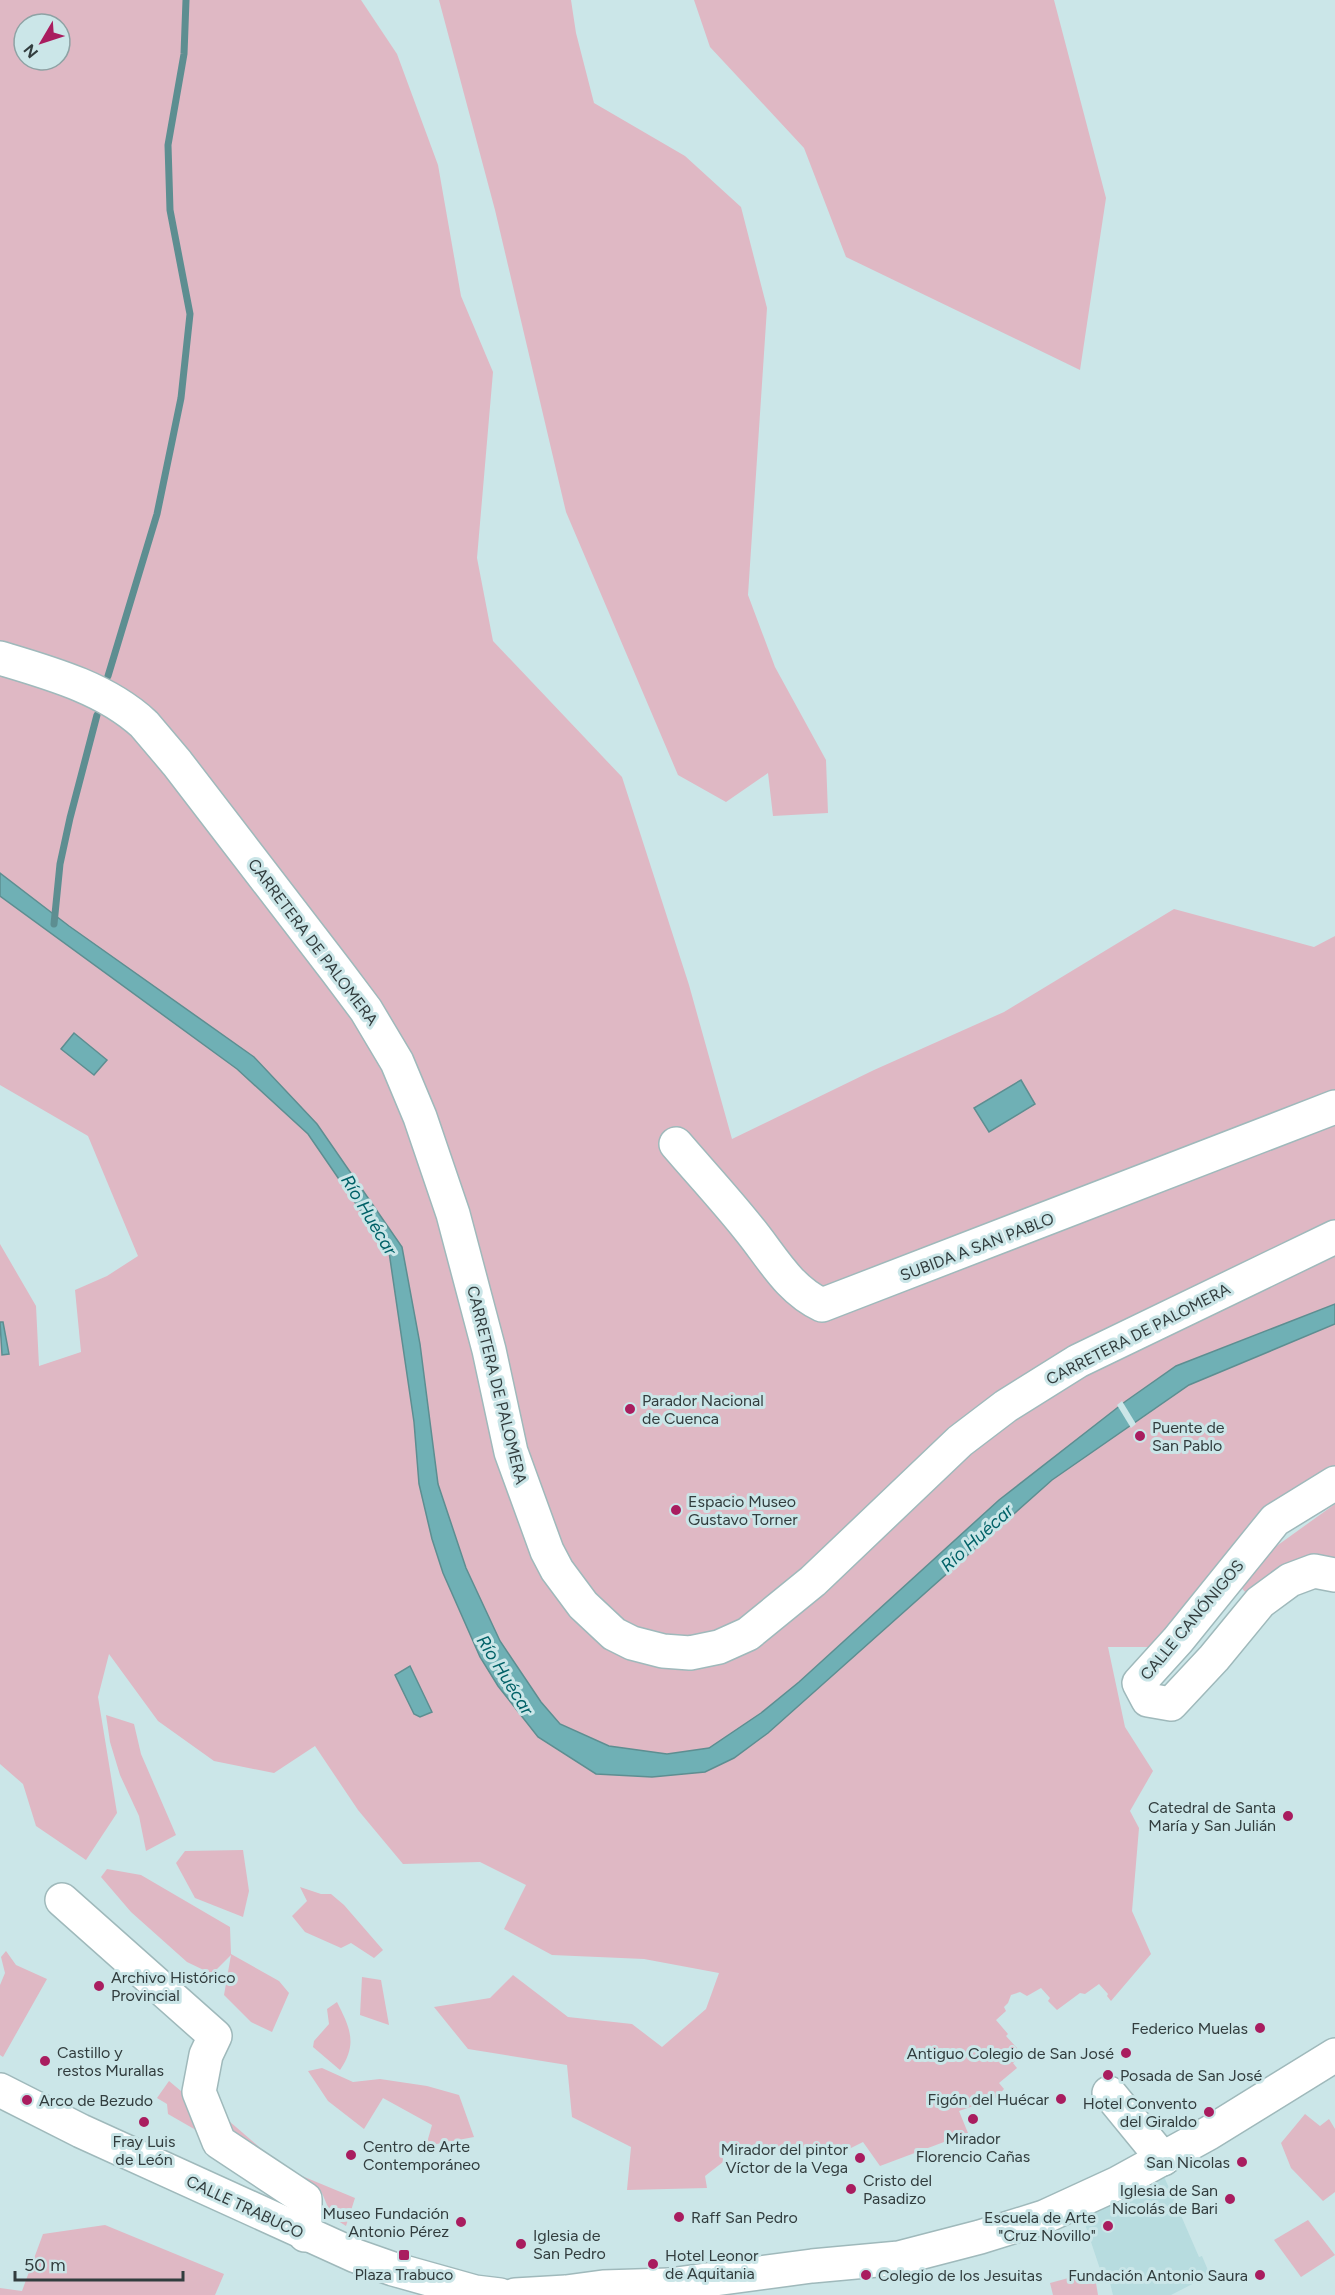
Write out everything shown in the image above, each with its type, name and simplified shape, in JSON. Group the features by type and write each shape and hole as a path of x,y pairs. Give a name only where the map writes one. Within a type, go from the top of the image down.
{"street":[{"name":"CARRETERA DE PALOMERA","path":"0,658 80,685 117,703 144,724 310,936 377,1028 405,1079 453,1214 489,1350 508,1442 547,1551 557,1570 583,1605 614,1634 632,1643 663,1651 690,1653 719,1647 748,1634 813,1581 960,1441 1006,1406 1078,1361 1335,1237"},
{"name":"SUBIDA A SAN PABLO","path":"676,1144 748,1227 790,1284 807,1298 822,1305 1335,1107"},
{"name":"CALLE CANÓNIGOS","path":"1335,1484 1275,1520 1178,1640 1138,1683 1148,1700 1171,1704 1214,1658 1260,1602 1290,1580 1314,1571 1335,1575"},
{"path":"62,1900 215,2036 206,2055 199,2092 219,2142 305,2199 305,2235"},
{"path":"515,2295 603,2287 669,2285 812,2266 899,2258 1029,2223 1118,2183 1209,2133 1335,2055"},
{"name":"CALLE TRABUCO","path":"1,2091 81,2131 305,2235 393,2269 475,2292 500,2295"},
{"path":"1109,2093 1163,2158"}],"shaded area":[{"path":"0,0 361,0 397,54 438,165 461,296 493,372 477,558 493,641 622,777 689,985 732,1139 874,1070 1004,1012 1174,909 1314,947 1335,936 1335,1474 1298,1486 1242,1536 1157,1647 1108,1647 1125,1727 1153,1771 1130,1811 1139,1828 1132,1911 1151,1954 1111,2001 1099,1984 1085,1994 1080,1993 1057,2010 1048,2001 1050,1998 1041,1988 1027,1996 1020,1992 1011,1995 1004,2007 1006,2011 996,2020 1017,2048 1014,2051 1019,2058 1013,2063 1017,2068 999,2083 1004,2089 996,2098 959,2111 968,2133 880,2166 863,2142 841,2153 788,2146 722,2143 723,2162 705,2176 707,2188 627,2190 631,2147 572,2117 567,2065 468,2049 434,2007 490,1998 513,1975 568,2017 632,2024 662,2047 706,2009 719,1973 644,1959 552,1955 504,1929 526,1885 480,1862 403,1864 358,1810 315,1746 274,1773 214,1761 158,1721 109,1654 98,1697 117,1813 86,1860 36,1826 23,1784 0,1764 0,1244 36,1306 39,1366 81,1352 75,1290 107,1276 138,1256 88,1136 0,1085"},
{"path":"439,0 571,0 576,33 594,103 685,156 741,207 767,308 748,595 775,667 826,760 828,813 773,816 768,773 726,802 678,775 566,512 495,210"},
{"path":"694,0 1054,0 1106,198 1080,370 846,257 804,148 710,47"},
{"path":"1335,1504 1335,1575 1248,1595 1232,1578"},
{"path":"106,1715 134,1724 141,1754 176,1835 146,1851 139,1816 120,1775 110,1742"},
{"path":"243,1850 249,1891 243,1917 195,1898 176,1863 185,1851"},
{"path":"107,1869 141,1875 230,1927 231,1954 279,1981 289,1993 272,2032 251,2022 224,1995 231,1955 212,1974 187,1962 131,1912 101,1877"},
{"path":"300,1887 321,1894 331,1894 344,1905 383,1950 374,1958 351,1943 341,1948 305,1932 292,1916 307,1901"},
{"path":"6,1951 16,1965 47,1979 3,2057 0,2055 0,1985 5,1973 1,1957"},
{"path":"362,1977 381,1980 389,2025 360,2015"},
{"path":"337,2002 350,2036 349,2052 340,2070 313,2047 314,2041 329,2024 327,2009"},
{"path":"322,2068 353,2082 380,2079 427,2086 459,2095 474,2137 426,2146 432,2125 383,2098 364,2129 328,2101 308,2071"},
{"path":"169,2081 200,2107 208,2137 168,2114 167,2104 157,2098"},
{"path":"1305,2114 1320,2126 1329,2119 1335,2129 1335,2192 1323,2201 1291,2168 1281,2143"},
{"path":"222,2115 272,2158 231,2135"},
{"name":"Escuela de Arte \"Cruz Novillo\"","path":"1159,2165 1199,2257 1202,2256 1210,2275 1171,2295 1113,2295 1107,2271 1101,2272 1080,2209"},
{"path":"302,2176 355,2198 346,2226 332,2217 322,2193"},
{"path":"1308,2220 1335,2255 1301,2277 1274,2240"},
{"path":"105,2225 224,2274 215,2295 0,2295 0,2288 22,2291 43,2234"},
{"path":"1094,2271 1098,2295 1053,2295 1050,2283"}],"water":[{"name":"Río Huécar","path":"0,873 69,926 254,1057 317,1124 402,1247 420,1344 438,1484 466,1568 500,1641 541,1702 560,1724 609,1746 667,1754 709,1748 761,1713 799,1682 999,1500 1126,1401 1176,1366 1335,1304 1335,1324 1189,1385 1052,1480 768,1733 734,1758 705,1772 652,1777 596,1774 538,1737 498,1686 480,1657 443,1573 419,1484 414,1422 389,1252 308,1134 237,1069 0,896"},
{"path":"74,1033 107,1060 94,1075 61,1049"},
{"path":"1021,1080 1035,1104 989,1132 974,1108"},
{"path":"0,1322 3,1322 9,1354 2,1355"},
{"path":"410,1666 432,1712 420,1717 414,1714 395,1675"}],"pier":[{"path":"1122,1401 1136,1424 1131,1428 1117,1405"}],"waterway":[{"path":"108,676 157,514 181,398 190,314 170,210 168,145 184,54 186,0"},
{"path":"54,924 60,864 97,715"}],"place":[{"name":"Parador Nacional de Cuenca","path":"630,1409"},
{"name":"Puente de San Pablo","path":"1140,1436"},
{"name":"Espacio Museo Gustavo Torner","path":"676,1510"},
{"name":"Catedral de Santa María y San Julián","path":"1288,1816"},
{"name":"Archivo Histórico Provincial","path":"99,1986"},
{"name":"Federico Muelas","path":"1260,2028"},
{"name":"Antiguo Colegio de San José","path":"1126,2053"},
{"name":"Castillo y restos Murallas","path":"45,2061"},
{"name":"Posada de San José","path":"1108,2075"},
{"name":"Figón del Huécar","path":"1061,2099"},
{"name":"Arco de Bezudo","path":"27,2100"},
{"name":"Hotel Convento del Giraldo","path":"1209,2112"},
{"name":"Mirador Florencio Cañas","path":"973,2119"},
{"name":"Fray Luis de León","path":"144,2122"},
{"name":"Centro de Arte Contemporáneo","path":"351,2155"},
{"name":"Mirador del pintor Víctor de la Vega","path":"860,2158"},
{"name":"San Nicolas","path":"1242,2162"},
{"name":"Cristo del Pasadizo","path":"851,2189"},
{"name":"Iglesia de San Nicolás de Bari","path":"1230,2199"},
{"name":"Raff San Pedro","path":"679,2217"},
{"name":"Museo Fundación Antonio Pérez","path":"461,2222"},
{"name":"Escuela de Arte \"Cruz Novillo\"","path":"1108,2226"},
{"name":"Iglesia de San Pedro","path":"521,2244"},
{"name":"Plaza Trabuco","path":"404,2255"},
{"name":"Hotel Leonor de Aquitania","path":"653,2264"},
{"name":"Colegio de los Jesuitas","path":"866,2275"},
{"name":"Fundación Antonio Saura","path":"1260,2275"}]}
